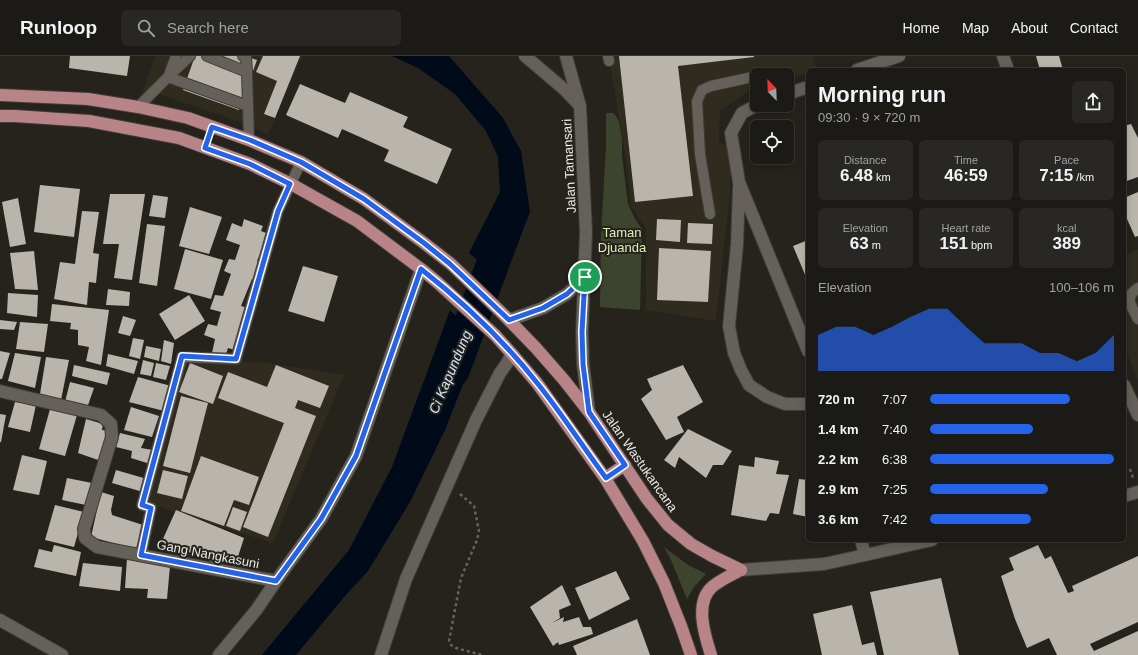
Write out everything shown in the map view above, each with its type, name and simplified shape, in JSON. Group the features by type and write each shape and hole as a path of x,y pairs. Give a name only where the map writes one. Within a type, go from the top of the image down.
{"main road":[{"name":"Jalan Wastukancana","path":"0,95 88,99 138,107 188,118 250,140 301,162 364,199 450,264 536,348 589,412 647,499 668,526 692,544 712,556 741,570"},
{"path":"0,116 89,120 179,138 250,164 290,184 357,221 421,269 495,335 512,354 542,389 606,478 664,583 682,626 691,655"},
{"path":"205,148 212,127"},
{"path":"606,478 625,465"},
{"path":"710,655 702,612 706,596 711,588 741,570"}],"street":[{"path":"525,56 565,90 580,106"},
{"name":"Jalan Tamansari","path":"566,56 580,106 586,232 582,332 583,364 589,412"},
{"path":"863,68 899,56"},
{"path":"1003,56 1007,68"},
{"path":"794,91 806,87"},
{"path":"750,109 742,113 730,133 739,182 806,346"},
{"path":"739,182 737,245 729,326 734,353 749,385 766,397 785,404 806,404"},
{"path":"219,655 257,609 321,519 356,456 421,269"},
{"path":"507,318 543,308 567,294 585,277"},
{"path":"381,655 406,579 476,420 500,373 512,354"},
{"name":"Gang Nangkasuni","path":"0,391 101,415 111,424 112,437 84,529 85,538 97,547 276,581"},
{"path":"1126,392 1138,415"},
{"path":"1126,495 1138,492"},
{"path":"862,542 865,555"},
{"path":"741,570 824,564 923,542"},
{"path":"0,620 62,655"}],"lane":[{"path":"168,77 176,56"},
{"path":"138,107 190,56"},
{"path":"207,56 247,72"},
{"path":"243,56 246,57 250,140"},
{"path":"168,77 248,106"},
{"path":"710,214 700,154 697,101 702,90 711,86 750,78"},
{"path":"141,555 151,508 142,505 182,356 236,359 278,211 301,162"},
{"path":"1138,288 1129,296 1130,304 1138,319"}],"path":[{"path":"448,485 474,506 479,531 477,540 461,578 449,641 451,645 456,648 482,655"}],"shaded area":[{"path":"155,56 302,56 268,135 249,125 153,92 142,94"},
{"path":"609,56 813,56 816,68 806,68 806,74 794,77 794,68 750,68 750,90 720,111 719,143 730,144 730,192 716,321 646,310 646,228 631,207 628,174"},
{"path":"1138,249 1138,380 1126,352 1126,254"},
{"path":"185,358 268,363 344,375 273,543 146,503"}],"green space":[{"name":"Taman Djuanda","path":"606,113 613,113 619,122 628,204 635,219 642,229 640,310 600,307 601,234 606,146"},
{"path":"664,547 688,565 706,574 694,587 687,599 671,560"}],"water":[{"path":"392,56 449,56 503,118 521,151 530,212 503,281 469,253 500,192 498,157 486,131 455,94 418,68"},
{"path":"450,310 480,341 445,430 410,502 368,571 296,655 262,655 349,550 392,467"}],"building":[{"path":"70,56 130,56 127,76 69,68"},
{"path":"195,56 245,56 257,60 239,110 183,90"},
{"path":"263,56 300,56 275,118 264,114 277,81 256,72"},
{"path":"619,56 754,56 678,66 693,196 635,202"},
{"path":"1036,56 1059,56 1062,68 1039,68"},
{"path":"300,84 345,103 350,92 408,117 403,127 452,149 437,184 384,161 389,150 342,129 338,138 286,115"},
{"path":"1131,124 1138,138 1138,177 1126,181 1126,125"},
{"path":"40,185 80,189 74,237 34,232"},
{"path":"1138,192 1138,236 1135,237 1126,217 1126,197"},
{"path":"110,194 145,194 132,280 114,278 119,244 103,244"},
{"path":"153,195 168,197 165,218 149,216"},
{"path":"18,198 26,244 10,247 2,202"},
{"path":"190,207 222,217 209,254 179,246"},
{"path":"82,211 99,212 93,253 99,254 96,283 89,282 87,305 54,299 60,262 75,264"},
{"path":"244,219 263,226 261,231 269,234 257,261 262,262 256,280 252,279 241,306 248,308 235,350 228,348 225,357 212,353 215,339 204,335 208,324 217,326 221,312 210,309 215,295 223,296 231,274 224,271 229,259 235,260 240,245 226,240 232,223 242,227"},
{"path":"657,219 681,220 680,242 656,240"},
{"path":"688,223 713,224 712,244 687,243"},
{"path":"147,224 165,226 157,286 139,283"},
{"path":"806,241 806,277 793,246"},
{"path":"659,248 711,251 708,302 657,300"},
{"path":"185,249 223,260 211,299 174,289"},
{"path":"34,251 38,290 15,289 10,253"},
{"path":"303,266 338,276 324,322 288,311"},
{"path":"108,289 130,292 129,306 106,305"},
{"path":"8,293 38,295 37,317 7,313"},
{"path":"189,295 205,321 175,340 159,314"},
{"path":"52,304 109,310 101,365 86,361 89,347 78,345 78,330 70,329 71,323 50,321"},
{"path":"123,316 136,320 130,336 118,333"},
{"path":"0,320 17,322 14,330 0,329"},
{"path":"20,322 48,324 44,352 16,349"},
{"path":"133,338 144,340 140,359 129,356"},
{"path":"164,340 174,343 171,364 161,361"},
{"path":"146,346 161,349 159,361 144,357"},
{"path":"0,351 10,353 2,379 0,379"},
{"path":"15,353 41,357 35,388 8,381"},
{"path":"108,354 138,361 134,374 106,366"},
{"path":"46,357 69,360 61,400 40,394"},
{"path":"143,360 154,363 151,376 140,374"},
{"path":"156,363 170,366 166,380 153,377"},
{"path":"190,363 223,376 213,404 179,392"},
{"path":"74,365 110,373 107,385 72,376"},
{"path":"276,365 329,386 320,408 298,400 295,408 316,416 268,537 243,527 284,423 218,398 228,372 267,387"},
{"path":"683,365 703,402 677,417 684,432 666,440 641,399 652,390 647,379"},
{"path":"138,377 171,386 164,411 129,402"},
{"path":"70,382 94,388 87,408 65,402"},
{"path":"181,396 208,403 190,473 163,466"},
{"path":"15,402 36,405 30,432 8,427"},
{"path":"131,407 159,416 152,437 124,430"},
{"path":"50,409 77,415 65,456 39,449"},
{"path":"0,414 6,415 1,442 0,442"},
{"path":"86,419 103,424 102,430 109,431 101,461 78,453"},
{"path":"688,429 732,451 723,465 713,465 706,478 679,457 675,468 664,460"},
{"path":"120,433 145,439 141,448 153,450 150,464 131,458 132,451 116,447"},
{"path":"22,455 47,461 39,495 13,490"},
{"path":"201,456 259,477 249,505 234,500 224,526 181,511"},
{"path":"755,457 779,461 776,474 789,475 779,514 770,513 766,521 731,515 739,465 754,467"},
{"path":"116,470 147,479 143,492 112,483"},
{"path":"163,470 188,476 182,499 157,493"},
{"path":"67,478 92,483 86,505 62,500"},
{"path":"799,479 806,480 806,517 793,514"},
{"path":"101,492 114,496 111,510 112,515 143,525 136,549 91,537"},
{"path":"55,505 84,512 74,547 45,540"},
{"path":"233,507 247,512 240,531 226,526"},
{"path":"176,510 244,538 235,566 216,558 213,562 162,541"},
{"path":"54,545 81,552 76,576 34,567 39,549 52,552"},
{"path":"1038,545 1045,559 1051,556 1068,593 1074,591 1072,586 1138,556 1138,622 1090,644 1094,651 1138,631 1138,655 1057,655 1049,638 1027,648 1015,619 1001,576 1014,570 1009,558"},
{"path":"127,558 170,566 167,599 147,598 148,589 125,588"},
{"path":"83,563 122,567 120,591 79,586"},
{"path":"616,571 630,599 589,620 575,588"},
{"path":"941,578 959,655 884,655 870,592"},
{"path":"562,585 571,605 559,610 560,618 552,623 564,617 563,622 579,617 583,627 591,627 593,634 559,645 558,642 553,646 530,607"},
{"path":"852,605 862,645 874,642 877,655 822,655 813,614"},
{"path":"637,619 650,655 577,655 573,646"}],"waterway":[{"name":"Ci Kapundung","path":"453,371 506,228"}],"route":[{"path":"212,127 250,140 301,162 364,199 450,264 509,320 543,308 567,294 585,277 582,332 583,364 589,412 625,465 606,478 537,384 512,354 495,335 421,269 356,456 321,519 276,581 141,555 151,508 142,505 182,356 236,359 278,211 290,184 250,164 205,148 212,127"}]}
